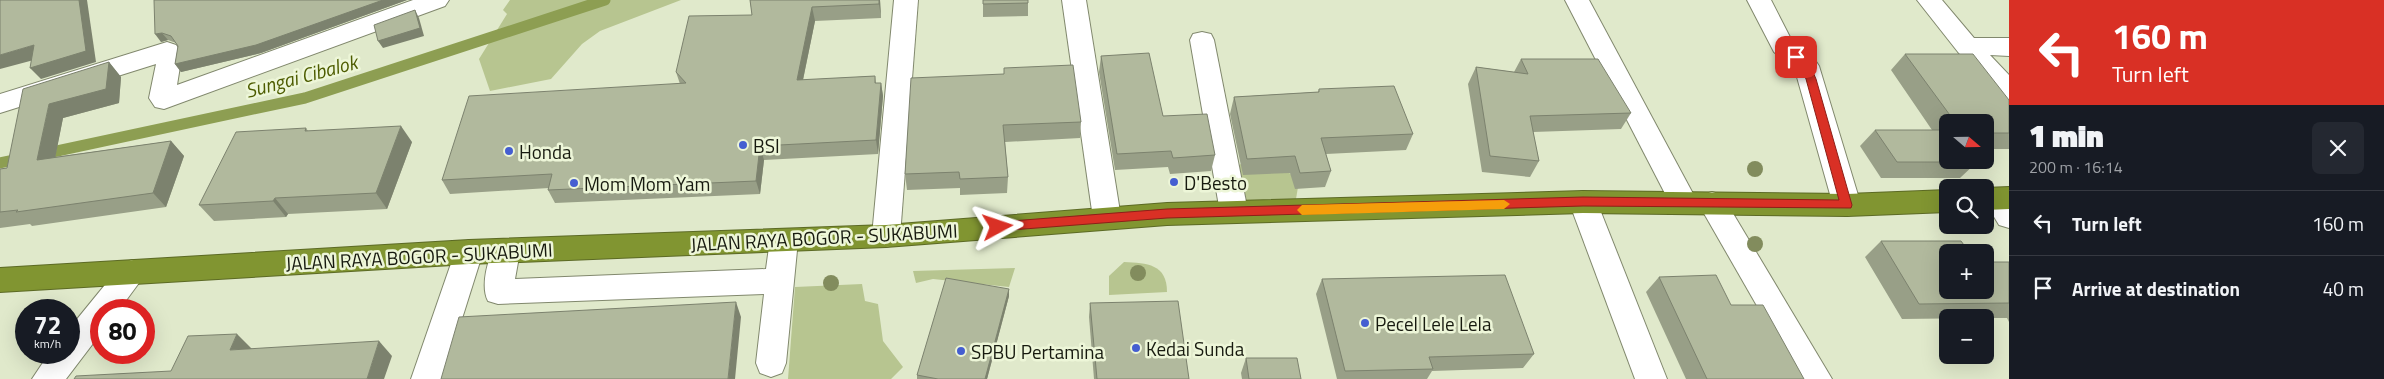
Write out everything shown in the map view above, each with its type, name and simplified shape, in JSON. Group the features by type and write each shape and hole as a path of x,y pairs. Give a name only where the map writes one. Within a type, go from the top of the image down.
{"highway":[{"name":"JALAN RAYA BOGOR - SUKABUMI","path":"0,280 469,252 886,236 1107,218 1234,212 1583,202 1846,205 1939,201"}],"street":[{"path":"0,104 167,51 170,54 162,98 164,100 437,0"},
{"path":"886,236 906,0"},
{"path":"1074,0 1107,218"},
{"path":"1577,0 1684,203"},
{"path":"1759,0 1783,46 1806,66 1846,205"},
{"path":"1929,0 1967,46 2009,91"},
{"path":"1202,40 1234,212"},
{"path":"1967,46 2009,47"},
{"path":"1583,202 1651,379"},
{"path":"1712,204 1816,379"},
{"path":"771,363 784,240"},
{"path":"506,251 498,292 779,281"},
{"path":"427,379 469,252"},
{"path":"110,299 132,272"},
{"path":"80,338 90,324"},
{"path":"48,379 60,364"}],"green space":[{"path":"510,0 681,0 600,31 582,44 551,79 490,91 479,59 507,14 503,10"},
{"path":"1244,161 1282,167 1299,181 1296,199 1266,211 1231,202 1222,181"},
{"path":"1124,262 1140,263 1159,270 1164,276 1167,292 1109,295 1109,276"},
{"path":"1015,268 1009,287 933,279 916,283 913,271"},
{"path":"862,284 865,301 878,304 883,341 903,367 891,379 788,379 795,287"}],"building":[{"path":"0,0 79,0 86,51 30,68 34,45 0,55"},
{"path":"154,0 383,0 256,45 175,64 178,46 171,36 162,33 155,34"},
{"path":"750,0 879,0 879,4 812,7 797,80 875,76 875,83 881,83 876,140 760,146 756,181 548,190 552,174 442,180 469,96 686,83 676,72 689,16 752,15"},
{"path":"983,0 1028,0 1028,3 983,4"},
{"path":"415,10 420,28 378,41 374,25"},
{"path":"1149,53 1163,116 1207,114 1215,155 1173,158 1171,151 1117,154 1101,56"},
{"path":"1905,54 1973,54 2009,100 2009,133 1994,133 1994,114 1949,114"},
{"path":"1521,59 1598,59 1631,113 1530,116 1539,161 1490,156 1476,67 1528,74"},
{"path":"109,62 106,89 49,104 37,160 171,141 153,193 16,212 18,210 0,212 0,169 7,168 23,89"},
{"path":"1073,65 1081,122 1003,125 1008,177 960,179 959,172 905,174 911,78 1004,74 1004,68"},
{"path":"1394,86 1413,134 1321,138 1331,171 1300,173 1295,156 1247,159 1234,97 1319,92 1319,89"},
{"path":"401,126 376,193 275,198 273,201 199,205 236,132 306,128 305,131"},
{"path":"1875,130 1939,130 1939,162 1897,162"},
{"path":"1881,241 1961,241 1963,244 1939,244 1939,299 1994,299 1994,262 2009,262 2009,303 1919,304"},
{"path":"1505,275 1534,354 1429,357 1433,369 1345,371 1322,279"},
{"path":"1716,275 1731,305 1763,305 1804,379 1707,379 1659,277"},
{"name":"SPBU Pertamina","path":"946,278 1009,289 985,379 938,379 917,375"},
{"name":"Kedai Sunda","path":"1178,301 1189,379 1097,379 1090,303"},
{"path":"736,302 728,379 441,379 459,317"},
{"path":"237,334 230,350 379,341 367,379 74,379 76,376 171,371 188,336"},
{"path":"1246,358 1297,358 1301,379 1249,379"}],"waterway":[{"name":"Sungai Cibalok","path":"43,154 305,98 605,0"},
{"name":"Sungai Cibalok","path":"0,163 23,158"}],"slow traffic":[{"path":"1302,210 1504,204"}],"place":[{"name":"BSI","path":"743,145"},
{"name":"Honda","path":"509,151"},
{"name":"D'Besto","path":"1174,182"},
{"name":"Mom Mom Yam","path":"574,183"},
{"name":"Pecel Lele Lela","path":"1365,323"},
{"name":"Kedai Sunda","path":"1136,348"},
{"name":"SPBU Pertamina","path":"961,351"}],"route":[{"path":"998,227 1167,214 1583,202 1846,205 1811,79 1806,66 1796,57"}]}
